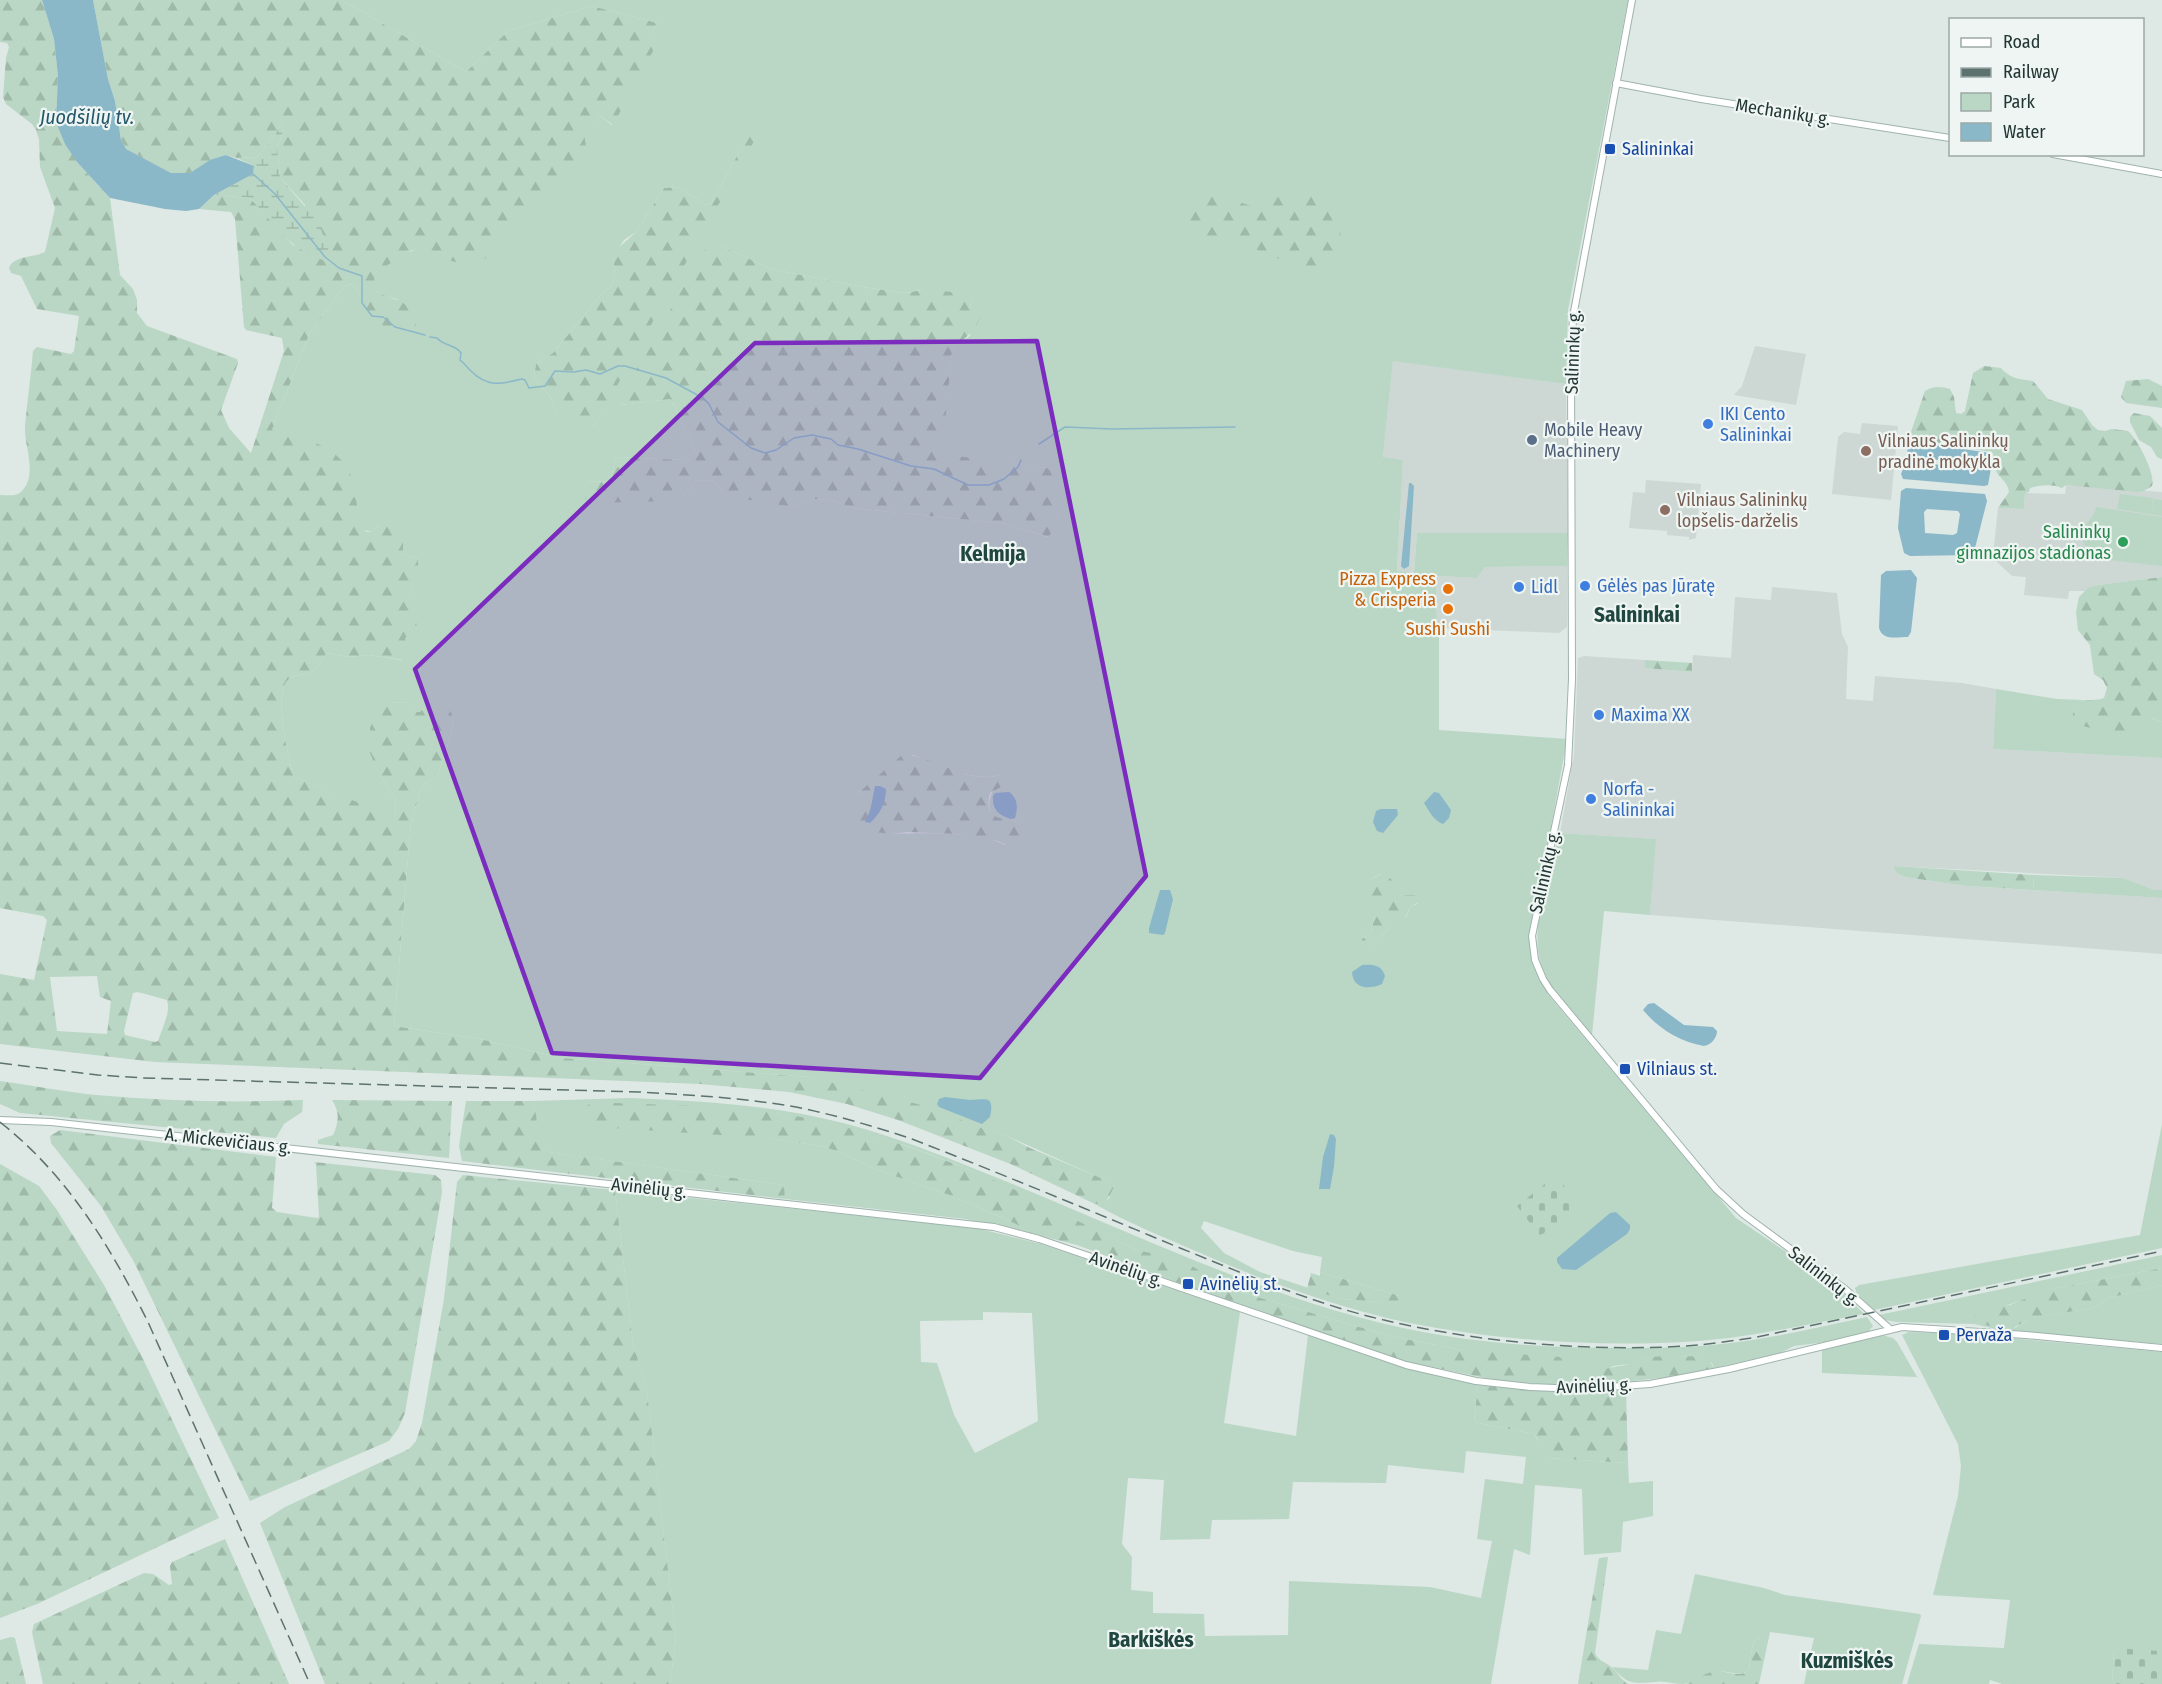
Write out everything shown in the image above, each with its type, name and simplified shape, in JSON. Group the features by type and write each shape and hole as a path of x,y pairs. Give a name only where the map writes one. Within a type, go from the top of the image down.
{"main road":[{"name":"Salininkų g.","path":"1632,0 1573,317 1571,745 1562,798 1534,920 1532,936 1535,960 1550,990 1727,1200 1761,1228 1845,1289 1890,1329"},
{"name":"Mechanikų g.","path":"1616,83 1701,99 1949,138"},
{"path":"2064,156 2162,174"},
{"name":"A. Mickevičiaus g.","path":"0,1120 51,1122 455,1166"},
{"name":"Avinėlių g.","path":"455,1166 994,1227 1038,1239 1406,1365 1476,1381 1530,1387 1580,1389 1657,1383 1729,1369 1890,1329"},
{"path":"1890,1329 1931,1328 2162,1348"}],"highlighted area":[{"path":"1037,341 1146,876 980,1078 552,1053 415,669 755,343"}],"shaded area":[{"path":"1755,346 1806,354 1796,405 1734,395 1742,386"},
{"path":"1393,360 1566,384 1568,533 1417,533 1414,573 1397,572 1403,460 1383,458"},
{"name":"Vilniaus Salininkų pradinė mokykla","path":"1862,423 1898,426 1891,500 1832,494 1838,437 1844,432 1860,434"},
{"name":"Vilniaus Salininkų lopšelis-darželis","path":"1646,480 1701,484 1696,538 1689,540 1689,537 1667,535 1667,531 1629,528 1633,492 1645,493"},
{"path":"2066,485 2162,492 2162,577 2098,585 2086,591 2069,591 2068,599 2024,595 2026,577 2012,576 1995,560 1993,555 1998,508 2024,509 2025,493 2065,494"},
{"path":"1567,566 1567,627 1559,633 1437,628 1436,576 1477,578 1485,567"},
{"path":"1772,587 1837,593 1842,634 1848,647 1846,699 1873,701 1875,676 1962,683 1996,689 1993,749 2162,758 2162,890 2155,890 2123,878 1893,866 1905,877 1966,886 2162,898 2162,954 1650,915 1655,839 1560,833 1574,755 1578,658 1584,656 1645,660 1645,668 1692,672 1693,655 1731,658 1735,597 1771,600"}],"green space":[{"path":"0,0 42,0 54,39 58,76 56,122 77,162 110,198 120,275 133,289 137,300 137,313 147,326 237,359 238,363 221,410 229,428 251,453 284,351 282,338 246,330 244,327 235,219 231,212 199,209 214,195 250,198 294,246 305,205 280,177 277,148 284,128 282,122 274,137 257,157 237,158 226,155 190,173 171,173 126,149 121,140 93,0 342,0 466,72 508,31 592,6 657,23 651,37 653,51 613,125 600,116 584,134 587,152 485,259 475,266 470,266 412,250 376,272 374,278 378,292 404,304 413,312 416,328 412,332 388,327 374,320 365,308 355,286 350,284 345,286 310,332 272,430 322,446 342,460 354,484 359,526 371,532 379,525 386,524 403,538 403,554 418,559 412,591 417,629 405,638 409,657 405,660 368,655 348,657 327,653 311,672 294,676 287,681 283,688 282,713 294,777 395,817 396,799 379,774 370,753 370,728 379,708 390,702 409,703 412,712 420,712 430,701 448,705 454,720 447,748 437,777 428,781 421,789 411,822 394,1026 480,1039 562,1058 809,1077 937,1109 972,1125 1007,1136 1115,1184 1106,1201 1095,1204 1013,1165 898,1120 847,1104 789,1092 700,1084 155,1062 0,1044 0,974 34,980 47,920 43,916 0,908 0,495 20,493 27,484 29,476 25,427 33,351 37,347 71,354 74,351 79,316 37,309 21,276 11,273 9,268 15,261 45,252 55,208 40,167 39,139 36,130 32,124 6,104 3,97 9,47 7,43 0,42","holes":["97,976 100,997 111,1001 107,1034 57,1031 50,977","138,992 167,1000 167,1015 158,1041 125,1035 133,993"]},
{"path":"342,0 1628,0 1568,310 1566,384 1393,361 1383,457 1403,460 1397,571 1414,573 1417,533 1568,533 1567,566 1485,567 1477,578 1436,576 1437,628 1434,629 1439,635 1439,730 1567,739 1530,943 1535,968 1542,983 1556,1004 1736,1218 1834,1284 1864,1314 1780,1330 1689,1342 1559,1342 1431,1327 1366,1313 1293,1290 1146,1230 1095,1204 1109,1199 1114,1184 1007,1136 809,1077 562,1058 480,1039 394,1026 411,822 421,789 428,781 437,777 454,720 430,701 420,712 411,712 409,703 390,702 379,774 396,799 395,818 294,777 282,713 283,688 294,676 311,672 327,653 348,657 368,655 402,660 413,610 412,591 418,559 403,554 379,525 371,532 361,529 272,430 310,332 345,286 350,284 355,286 360,297 400,300 378,292 374,276 382,267 401,255 417,250 583,134 600,116 612,125 657,23 592,6 508,31 466,72","holes":["748,136 595,425 556,412 551,398 534,377 536,364 553,353 600,296 612,286 615,274 613,257 624,240 636,232 664,188 678,187 706,205 711,203","719,245 771,269 904,293 921,290 973,297 970,307 970,336 952,351 941,455 1047,468 1059,514 1048,537 1001,523 852,508 832,500 815,499 793,507 723,493 718,485 710,480 697,481 683,496 584,481 610,482 616,457 684,460 696,457 697,454 671,399 620,405","913,755 967,775 978,777 1000,775 990,800 991,813 1005,820 1017,821 1005,845 994,840 966,835 892,834 858,792","1380,874 1401,895 1415,895 1426,891 1417,904 1411,906 1406,917 1368,947 1362,939 1371,933 1375,910 1371,879","1204,1221 1293,1251 1322,1257 1320,1272 1400,1296 1403,1308 1375,1302 1342,1299 1260,1272 1224,1253 1201,1228"]},
{"path":"283,120 284,128 277,148 280,177 317,221 329,253 323,260 301,250 250,198 214,195 253,174 254,166 237,158 257,157 274,137"},
{"path":"753,133 758,134 595,425 570,419 556,412 551,398 534,377 536,364 553,353 600,296 612,286 615,274 613,257 616,250 636,232 664,188 678,187 706,205 711,203 748,136"},
{"path":"1300,191 1308,191 1342,209 1344,214 1334,268 1315,270 1302,267 1234,242 1194,237 1187,232 1184,219 1186,205 1199,196 1209,195 1230,199 1257,208 1279,195 1287,196"},
{"path":"719,245 771,269 904,293 929,289 972,295 970,307 980,309 982,314 972,331 952,351 942,454 1047,468 1055,474 1059,514 1049,537 1001,523 852,508 832,500 815,499 793,507 738,498 723,493 718,485 710,480 697,481 683,496 673,501 590,503 581,493 581,485 584,481 610,482 616,457 684,460 697,454 671,399 620,405 618,402 707,246"},
{"path":"1984,366 2001,368 2019,379 2033,381 2048,399 2082,410 2098,430 2128,431 2145,457 2153,481 2152,486 2138,492 2066,485 2062,488 2050,485 2038,486 2030,488 2029,492 2025,493 2024,509 1998,508 2009,492 1995,469 1992,452 1912,438 1911,432 1925,391 1937,387 1950,389 1954,397 1956,413 1961,414 1965,411 1973,373"},
{"path":"2148,379 2162,386 2162,408 2126,403 2121,397 2126,381"},
{"path":"2134,413 2150,416 2162,428 2162,459 2157,457 2151,447 2139,440 2130,422 2130,417"},
{"path":"2120,494 2153,498 2152,510 2154,499 2162,500 2162,516 2117,509"},
{"name":"Salininkų gimnazijos stadionas","path":"2096,507 2162,517 2162,566 2100,559 2091,553 2084,545 2082,535"},
{"path":"2162,577 2162,722 2152,718 2148,727 2116,734 2074,724 2073,712 2076,706 2082,701 2104,698 2107,688 2103,680 2094,674 2090,645 2078,630 2076,612 2079,597 2089,587"},
{"path":"1645,660 1692,663 1692,672 1645,668"},
{"path":"1996,689 2057,699 2083,700 2075,707 2072,721 2151,718 2162,722 2162,758 1993,749"},
{"path":"907,755 976,777 1000,775 1004,777 1005,781 1001,787 990,793 988,803 990,810 998,817 1023,824 1024,835 1018,845 1012,847 998,841 957,834 908,832 892,834 857,830 854,822 855,796 901,756"},
{"path":"1560,833 1656,839 1650,915 1604,911 1592,1035 1554,989 1544,972 1539,957 1541,903"},
{"path":"1893,866 2034,875 2033,890 1966,886 1905,877 1897,873"},
{"path":"1383,873 1391,879 1401,895 1415,895 1423,889 1426,891 1422,901 1411,906 1402,924 1391,927 1364,949 1361,946 1362,939 1371,933 1374,912 1366,895 1371,879"},
{"path":"2034,875 2123,878 2155,890 2162,890 2162,898 2033,890"},
{"path":"0,1081 84,1094 148,1099 303,1100 302,1112 284,1124 276,1138 20,1113 0,1104"},
{"path":"630,1098 766,1108 864,1129 947,1158 1262,1286 1358,1317 1422,1332 1520,1345 1658,1348 1740,1342 1867,1317 1873,1326 1868,1332 1826,1342 1794,1346 1780,1353 1714,1368 1712,1363 1700,1356 1644,1358 1630,1364 1613,1366 1596,1377 1595,1385 1541,1384 1552,1381 1462,1350 1390,1336 1230,1289 1166,1256 1134,1249 1017,1191 953,1163 878,1137 827,1124 776,1113 768,1138 837,1151 880,1171 952,1196 1016,1224 1026,1232 966,1219 785,1199 783,1185 540,1151 534,1101"},
{"path":"332,1100 452,1101 449,1158 318,1144 318,1140 333,1135 336,1126 338,1117"},
{"path":"466,1101 534,1101 541,1151 784,1185 785,1199 462,1161 459,1146"},
{"path":"594,1102 742,1109 829,1123 903,1145 975,1172 1035,1199 1134,1249 1171,1256 1183,1261 1230,1289 1390,1336 1462,1350 1560,1357 1564,1362 1559,1375 1552,1381 1541,1384 1495,1380 1404,1361 1214,1296 1077,1245 1026,1232 1016,1224 952,1196 880,1171 837,1151 820,1146 767,1138 596,1127 586,1122 583,1113 586,1106"},
{"path":"2162,1124 2162,1248 1874,1310 1857,1294 1855,1288 1859,1285 2140,1235"},
{"path":"60,1130 276,1157 272,1208 277,1212 317,1218 319,1217 316,1164 314,1162 435,1175 441,1180 442,1192 405,1413 398,1429 389,1441 250,1501 134,1262 101,1206 51,1143 50,1136"},
{"path":"0,1164 39,1186 57,1210 104,1285 143,1359 219,1518 37,1604 0,1618"},
{"path":"463,1175 615,1190 633,1343 647,1391 676,1638 670,1684 325,1684 260,1523 285,1507 409,1449 416,1441 422,1423 444,1299 457,1182"},
{"path":"1556,1175 1579,1205 1540,1236 1517,1206"},
{"path":"615,1190 976,1228 1041,1244 1240,1312 1224,1423 1296,1436 1308,1335 1389,1363 1478,1385 1474,1422 1534,1434 1547,1458 1628,1463 1629,1483 1653,1481 1653,1516 1623,1522 1621,1552 1584,1555 1582,1489 1535,1485 1530,1555 1514,1549 1491,1684 670,1684 676,1638 647,1392 633,1343","holes":["983,1312 1032,1313 1038,1421 975,1453 954,1415 937,1363 921,1362 920,1321 983,1320","1466,1451 1526,1457 1523,1484 1485,1479 1477,1539 1492,1541 1481,1598 1430,1587 1289,1581 1288,1635 1205,1636 1204,1614 1153,1613 1153,1592 1131,1590 1132,1557 1122,1544 1128,1478 1164,1480 1160,1540 1210,1539 1212,1520 1289,1519 1293,1482 1386,1483 1388,1465 1464,1473"]},
{"path":"2162,1255 2162,1268 2057,1288 1999,1308 2015,1328 2031,1318 2093,1308 2109,1298 2162,1285 2162,1344 2000,1330 1974,1324 1897,1322 1885,1320 1879,1315"},
{"path":"2162,1268 2162,1285 2109,1298 2093,1308 2032,1318 2015,1327 1993,1327 1976,1322 1974,1317 1985,1309 2010,1305 2057,1288"},
{"path":"1320,1272 1400,1296 1404,1302 1403,1309 1375,1302 1342,1299 1307,1289 1311,1273 1320,1276"},
{"path":"1909,1332 1967,1334 2162,1352 2162,1651 2114,1649 2112,1684 2002,1684 1990,1680 1989,1684 1907,1684 1919,1644 2004,1648 2010,1600 1933,1595 1958,1496 1961,1466 1958,1444 1902,1335"},
{"path":"1882,1335 1893,1338 1897,1342 1917,1377 1822,1373 1822,1350"},
{"path":"1700,1356 1709,1360 1714,1368 1670,1377 1595,1385 1602,1371 1644,1358"},
{"path":"1478,1385 1552,1391 1626,1390 1628,1463 1541,1457 1534,1434 1474,1422"},
{"path":"225,1539 289,1684 43,1684 32,1632 34,1624 144,1573 153,1574 169,1585 172,1584 170,1566 172,1562"},
{"path":"1608,1557 1595,1653 1629,1684 1578,1684 1599,1558"},
{"path":"1695,1574 1764,1588 1785,1595 1920,1614 1902,1684 1804,1684 1814,1638 1770,1632 1769,1637 1760,1637 1753,1642 1749,1670 1745,1673 1718,1672 1683,1684 1662,1681 1635,1683 1626,1680 1612,1667 1648,1670 1656,1630 1681,1634"},
{"path":"1760,1637 1769,1637 1759,1684 1686,1684 1705,1674 1717,1671 1745,1673 1749,1670 1753,1642"},
{"path":"15,1638 26,1684 0,1684 0,1640"},
{"path":"2114,1648 2162,1651 2162,1684 2112,1684"}],"water":[{"name":"Juodšilių tv.","path":"42,0 93,0 121,140 126,149 171,173 190,173 210,160 226,155 254,166 253,174 214,195 199,209 186,211 165,209 110,198 77,162 65,144 56,122 58,76 54,39"},
{"path":"1910,441 1990,453 1993,457 1988,485 1903,479 1901,474 1906,461 1977,469 1978,467 1977,465 1907,456"},
{"path":"1409,483 1414,486 1409,566 1404,569 1401,566"},
{"path":"1906,488 1985,494 1987,501 1974,552 1971,555 1910,556 1904,553 1898,528 1901,491","holes":["1927,509 1958,511 1960,514 1957,533 1953,535 1925,533 1924,512"]},
{"path":"1911,570 1917,578 1911,632 1908,637 1887,637 1879,628 1881,575 1886,571"},
{"path":"875,786 886,789 885,799 874,820 870,823 865,822 870,809"},
{"path":"1009,792 1016,800 1017,807 1015,818 1011,819 997,811 993,801 995,793"},
{"path":"1434,792 1439,793 1451,810 1449,818 1443,824 1434,818 1424,803"},
{"path":"1397,809 1398,815 1383,833 1377,831 1373,822 1376,811"},
{"path":"1160,890 1170,890 1173,899 1163,935 1149,933"},
{"path":"1362,965 1373,965 1382,969 1385,976 1382,984 1362,987 1355,982 1352,972"},
{"path":"1654,1003 1684,1025 1713,1027 1717,1031 1715,1039 1704,1046 1670,1034 1643,1010 1648,1004"},
{"path":"945,1097 987,1100 991,1105 990,1117 982,1124 939,1107 937,1104 939,1099"},
{"path":"1330,1134 1336,1139 1330,1189 1319,1189 1323,1157"},
{"path":"1616,1212 1630,1225 1627,1234 1576,1270 1562,1269 1557,1258 1610,1213"}],"waterway":[{"path":"252,173 275,194 325,257 339,268 362,276 362,303 372,316 383,317 395,327 425,335"},
{"path":"430,337 437,338 459,350 460,360 477,376 489,382 501,383 522,379 529,388 545,386 555,371 586,370 600,374 618,366 666,378 703,398 709,404 718,422 751,448 765,453 776,450 794,438 812,435 831,439 838,445 911,466 934,469 968,485 989,485 1004,479 1018,467 1021,460"},
{"path":"1039,444 1065,427 1112,429 1235,427"}],"railway":[{"path":"0,1063 143,1078 639,1092 737,1099 796,1107 854,1121 912,1139 1180,1248 1332,1306 1421,1328 1541,1344 1582,1347 1661,1347 1699,1345 1757,1337 2162,1251"},
{"path":"0,1122 24,1143 67,1189 118,1266 148,1322 310,1684"}],"place":[{"name":"Salininkai","path":"1610,149"},
{"name":"IKI Cento Salininkai","path":"1708,424"},
{"name":"Mobile Heavy Machinery","path":"1532,440"},
{"name":"Vilniaus Salininkų pradinė mokykla","path":"1866,451"},
{"name":"Vilniaus Salininkų lopšelis-darželis","path":"1665,510"},
{"name":"Salininkų gimnazijos stadionas","path":"2123,542"},
{"name":"Gėlės pas Jūratę","path":"1585,586"},
{"name":"Lidl","path":"1519,587"},
{"name":"Pizza Express & Crisperia","path":"1448,589"},
{"name":"Sushi Sushi","path":"1448,609"},
{"name":"Maxima XX","path":"1599,715"},
{"name":"Norfa - Salininkai","path":"1591,799"},
{"name":"Vilniaus st.","path":"1625,1069"},
{"name":"Avinėlių st.","path":"1188,1284"},
{"name":"Pervaža","path":"1944,1335"}],"district":[{"name":"Kelmija","path":"993,554"},
{"name":"Salininkai","path":"1637,615"},
{"name":"Barkiškės","path":"1151,1640"},
{"name":"Kuzmiškės","path":"1847,1661"}]}
